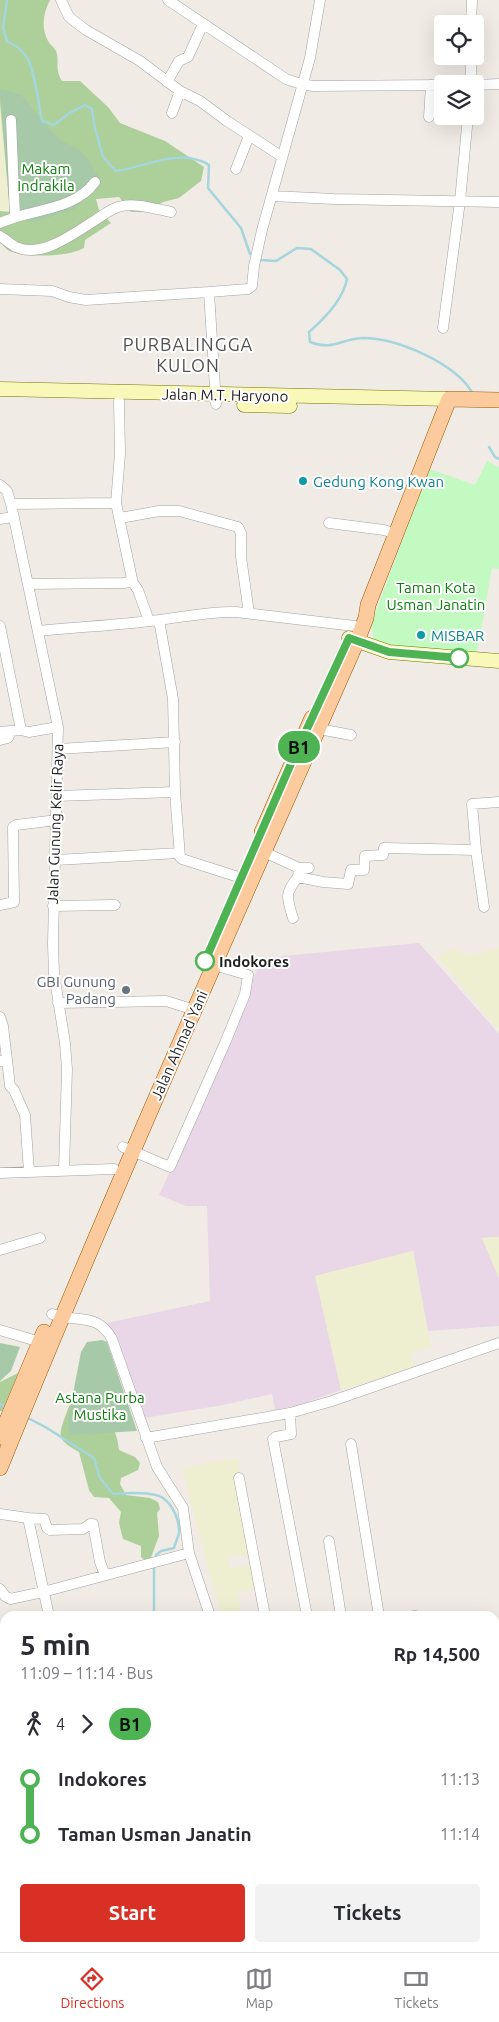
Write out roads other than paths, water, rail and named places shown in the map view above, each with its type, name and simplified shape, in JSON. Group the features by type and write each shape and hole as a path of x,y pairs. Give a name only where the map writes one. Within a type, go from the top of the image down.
{"main road":[{"name":"Jalan M.T. Haryono","path":"0,389 216,399 448,404"},
{"name":"Jalan M.T. Haryono","path":"0,398 119,401 216,399"},
{"path":"448,404 499,400"},
{"path":"448,404 499,409"},
{"name":"Jalan Ahmad Yani","path":"246,880 264,852 318,729 363,611 368,605 448,404"},
{"path":"356,633 373,647 396,653 499,661"},
{"name":"Jalan Ahmad Yani","path":"0,1437 15,1415 128,1149 246,880 293,759 356,633"},
{"name":"Jalan Ahmad Yani","path":"0,1468 15,1415 40,1342 56,1316 114,1169 128,1149"}],"street":[{"path":"61,0 66,13 73,21 140,61 180,91 200,101 281,156"},
{"path":"168,0 286,78 303,85 431,85 429,117"},
{"path":"0,289 52,291 86,300 248,290 252,286 254,266 281,156 303,85 318,18 320,0"},
{"path":"472,0 472,15"},
{"path":"168,82 179,61 188,57 203,24"},
{"path":"484,84 499,84"},
{"path":"172,113 180,91"},
{"path":"11,120 15,216"},
{"path":"443,328 460,201 467,125"},
{"path":"236,169 249,136"},
{"path":"0,223 15,216 73,200 85,193 95,182"},
{"path":"272,196 499,202"},
{"path":"0,236 17,247 38,249 51,246 109,210 119,207 129,206 172,212"},
{"path":"209,292 216,399"},
{"path":"119,401 120,454 116,503 132,576 131,580 154,620 170,679 174,742 174,792 179,853 182,859 246,880"},
{"name":"Jalan Gunung Kelir Raya","path":"0,485 7,491 11,504 39,631 58,736 53,942 58,1003 65,1043 67,1069 64,1170"},
{"path":"11,504 116,503"},
{"path":"120,518 165,510 179,510 238,526 241,533 240,549 249,613"},
{"path":"0,519 13,517"},
{"path":"328,523 384,530 396,534"},
{"path":"28,584 124,583 131,580"},
{"path":"39,631 154,620 207,612 249,613 356,633"},
{"path":"0,626 9,734 29,732 58,736 174,742"},
{"path":"318,729 351,735"},
{"path":"57,796 174,792"},
{"path":"484,907 472,803 499,802"},
{"path":"0,905 14,902 13,827 56,820"},
{"path":"264,852 323,882 348,884 351,870 364,870 365,856 383,856 384,848 476,850"},
{"path":"56,860 179,853"},
{"path":"293,918 287,896 288,891 302,871"},
{"path":"53,906 115,905"},
{"path":"128,1149 170,1167 214,1070 245,994 248,975 212,957"},
{"path":"58,1003 166,1002 190,1008"},
{"path":"0,1016 3,1026 3,1061 10,1086 14,1090 25,1115 29,1172"},
{"path":"0,1173 114,1169"},
{"path":"0,1250 40,1238"},
{"path":"56,1316 91,1320 107,1329 112,1338 156,1467 182,1508 189,1553 208,1611"},
{"path":"0,1330 40,1342"},
{"path":"146,1438 290,1413 332,1401 499,1344"},
{"path":"290,1413 291,1434 273,1439 306,1611"},
{"path":"351,1444 378,1611"},
{"path":"240,1478 264,1611"},
{"path":"0,1514 44,1519 47,1528 50,1530 83,1529 93,1524 100,1562 105,1575"},
{"path":"28,1518 48,1611"},
{"path":"329,1541 340,1611"},
{"path":"0,1590 10,1599 189,1553"}],"waterway":[{"path":"7,0 3,28 7,41 20,49 29,61 42,121 54,125 68,114 85,105 92,109 103,157 116,171 175,158 198,160 209,165 208,188 241,228 250,254"},
{"path":"261,260 276,261 297,248 311,249 340,270 347,279 337,302 327,315 309,332 310,342 331,345 362,338 392,342 424,354 440,363 465,383 473,394"},
{"path":"489,447 495,457 499,459"},
{"path":"0,1404 8,1408"},
{"path":"26,1417 94,1458 100,1478 113,1494 146,1493 167,1501 175,1514 179,1533 174,1548 161,1551 156,1555"},
{"path":"154,1568 154,1611"}],"place":[{"name":"Gedung Kong Kwan","path":"303,481"},
{"name":"MISBAR","path":"421,635"},
{"name":"Indokores","path":"205,961"},
{"name":"GBI Gunung Padang","path":"126,990"}],"district":[{"name":"PURBALINGGA KULON","path":"188,354"}],"park label":[{"name":"Makam Indrakila","path":"46,176"},
{"name":"Taman Kota Usman Janatin","path":"436,596"},
{"name":"Astana Purba Mustika","path":"100,1406"}]}
